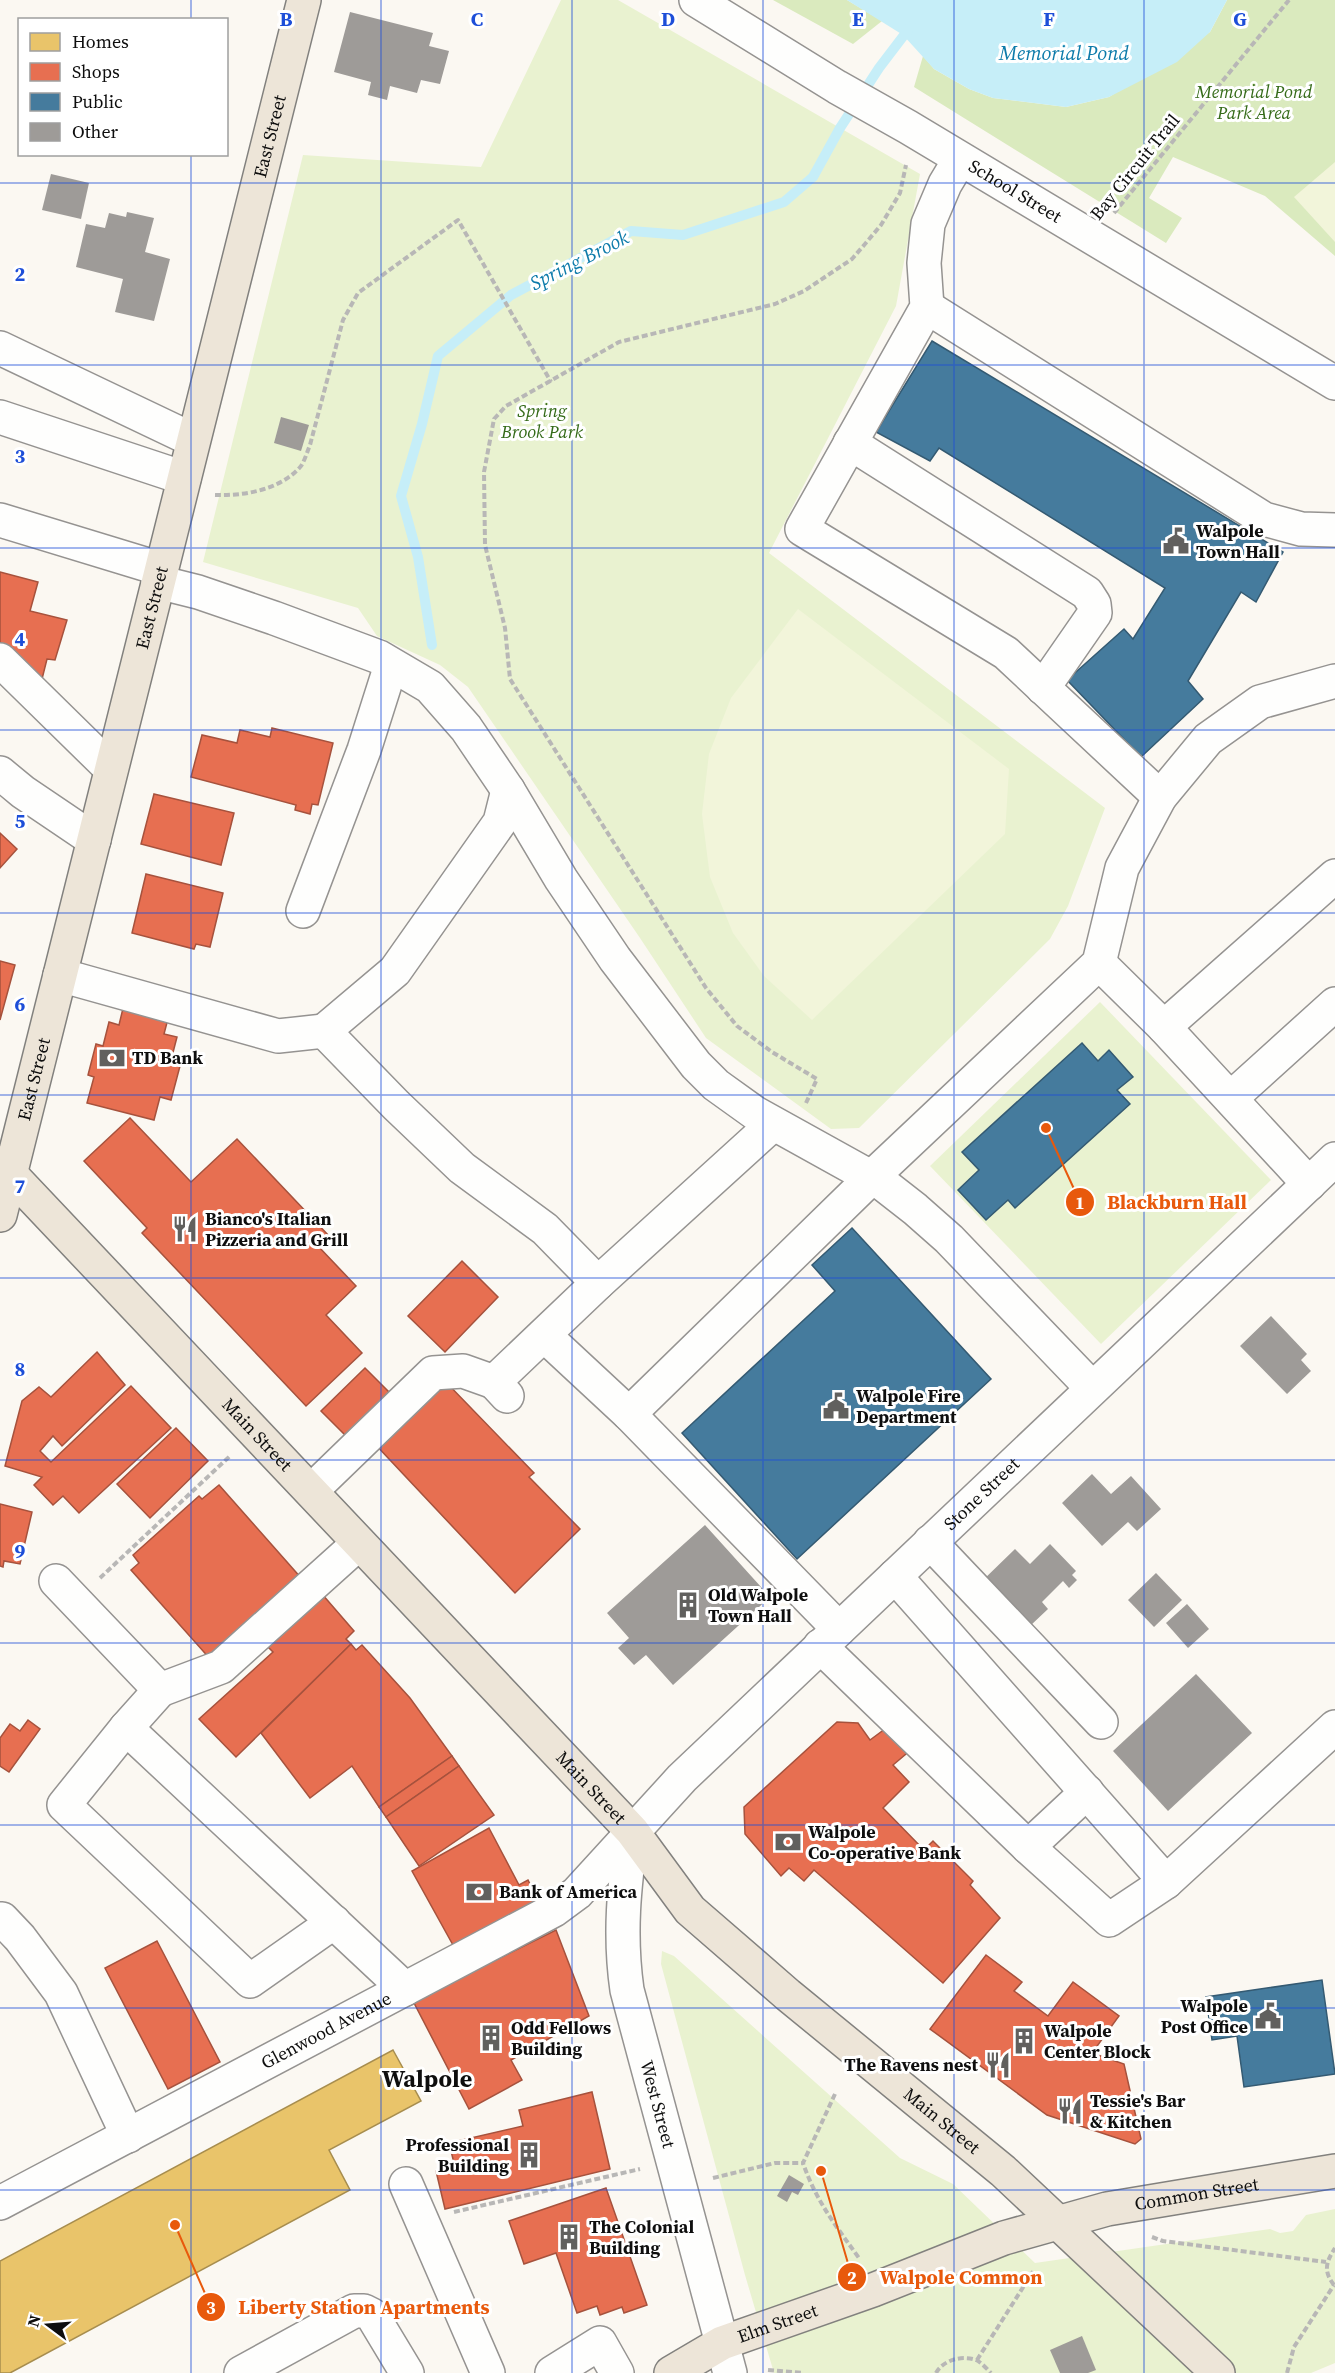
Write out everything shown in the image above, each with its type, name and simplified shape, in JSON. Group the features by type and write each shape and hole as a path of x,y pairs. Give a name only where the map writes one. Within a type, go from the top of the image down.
{"main road":[{"name":"East Street","path":"0,1215 5,1168 60,975 304,0"},
{"name":"Main Street","path":"5,1168 632,1831 690,1910 788,1995 979,2150 1218,2373"},
{"name":"Common Street","path":"1058,2222 1107,2210 1335,2171"},
{"name":"Elm Street","path":"671,2373 726,2358 873,2290 1004,2238 1058,2222"}],"street":[{"name":"School Street","path":"696,0 837,87 908,127 1335,383"},
{"path":"960,159 945,184 928,224 924,263 927,307 802,529 1006,654 1160,797"},
{"path":"927,307 1264,519 1301,529 1335,530"},
{"path":"0,348 193,440"},
{"path":"0,417 184,477"},
{"path":"850,443 1088,593 1095,604 1095,613 1043,688"},
{"path":"0,520 160,575 198,592 379,657 430,687 466,728 508,790 567,888 615,959 674,1038 716,1085 782,1128 872,1177 915,1209 949,1239 1092,1388"},
{"path":"0,660 111,769"},
{"path":"303,911 364,750 392,665"},
{"path":"628,1414 872,1177 1099,963 1122,868 1160,797 1208,739 1260,702 1335,681"},
{"path":"0,773 23,792 94,840"},
{"path":"60,975 278,1036 324,1031 395,971 500,822 508,790"},
{"path":"1164,1026 1335,876"},
{"path":"1099,963 1164,1026 1309,1184"},
{"path":"1231,1098 1335,1004"},
{"path":"324,1031 462,1168 545,1229 598,1283"},
{"path":"311,1491 433,1373 463,1371 500,1389 544,1335 598,1283 782,1128"},
{"name":"Stone Street","path":"632,1831 681,1778 1335,1159"},
{"path":"544,1335 628,1414 830,1637 1028,1847 1109,1920 1166,1882 1335,1727"},
{"path":"930,1542 1101,1722"},
{"path":"334,1922 250,1981 64,1805 160,1690 221,1667 359,1543"},
{"path":"895,1575 1166,1882"},
{"path":"65,1591 160,1690"},
{"path":"126,1728 405,1989"},
{"path":"1028,1847 1087,1792"},
{"name":"Glenwood Avenue","path":"0,2203 554,1910 577,1893 632,1831"},
{"name":"West Street","path":"632,1831 622,1916 622,1955 627,1990 726,2358"},
{"path":"1,1921 20,1938 61,1993 128,2136"},
{"path":"406,2184 488,2373"},
{"path":"241,2373 354,2311 364,2311 372,2315 407,2373"},
{"path":"552,2373 600,2343 617,2373"}],"path":[{"name":"Bay Circuit Trail","path":"1093,239 1289,0"},
{"path":"782,1128 817,1079 772,1052 737,1026 706,988 510,679 505,628 485,545 484,472 494,419 506,406 619,342 775,304 804,291 852,259 881,225 900,193 907,161"},
{"path":"215,495 244,494 276,484 303,464 344,320 358,293 458,220 550,382"},
{"path":"65,1591 255,1432"},
{"path":"835,2094 803,2163 811,2186 823,2209 859,2258"},
{"path":"421,2219 672,2162"},
{"path":"712,2178 775,2163 803,2163"},
{"path":"1143,2233 1163,2241 1326,2262"},
{"path":"1287,2373 1294,2347 1334,2285 1327,2275 1326,2262 1335,2248"},
{"path":"977,2360 1034,2270"},
{"path":"936,2373 939,2367 958,2357 977,2360 991,2373"},
{"path":"768,2370 803,2373"}],"green space":[{"name":"Spring Brook Park","path":"561,0 618,0 920,174 896,306 769,553 1105,808 1068,906 1050,939 859,1128 831,1129 706,1038 468,687 440,665 377,636 358,608 203,562 303,155 481,167"},
{"path":"773,0 847,0 882,21 853,44"},
{"name":"Memorial Pond Park Area","path":"1227,0 1335,0 1335,256 1265,196 1173,157 1149,198 1182,218 1166,243 914,87 923,56 934,69 969,89 993,98 1066,107 1109,97 1210,32"},
{"path":"1335,162 1335,242 1294,197"},
{"path":"798,609 1009,769 1005,834 812,1020 764,976 733,933 710,877 702,814 709,754 731,698"},
{"path":"1100,1002 1271,1180 1101,1344 930,1166"},
{"path":"662,1951 674,1956 900,2158 953,2184 1035,2263 1270,2229 1280,2233 1293,2231 1306,2215 1335,2209 1335,2363 1311,2373 774,2373 745,2275 661,1964"}],"water":[{"name":"Memorial Pond","path":"847,0 1227,0 1210,32 1177,62 1109,97 1066,107 993,98 969,89 934,69 903,35"}],"building: Homes":[{"path":"393,2050 421,2101 329,2150 350,2190 10,2373 0,2373 0,2261"}],"building: Shops":[{"path":"0,572 38,582 30,611 67,620 55,660 47,659 39,691 0,652"},
{"path":"272,728 333,743 318,805 312,804 310,814 295,810 296,805 191,777 202,735 237,743 240,730 270,737"},
{"path":"154,794 234,813 221,865 141,844"},
{"path":"0,833 17,849 0,868"},
{"path":"146,874 223,893 210,947 196,944 194,949 132,933"},
{"path":"0,961 15,965 0,1020"},
{"path":"125,1000 170,1011 164,1034 177,1037 170,1064 180,1066 171,1100 160,1097 154,1120 87,1103 94,1077 88,1075 96,1044 103,1046 109,1022 119,1025"},
{"path":"130,1118 191,1182 237,1139 329,1236 318,1246 356,1286 326,1315 362,1353 306,1406 142,1233 147,1228 84,1161"},
{"path":"462,1261 498,1297 445,1352 408,1316"},
{"path":"97,1352 125,1385 62,1446 53,1436 40,1451 51,1462 131,1386 171,1428 79,1513 63,1496 53,1505 34,1485 42,1477 5,1466 22,1401 39,1387 51,1397"},
{"path":"365,1368 393,1396 348,1438 321,1411"},
{"path":"442,1378 534,1473 529,1477 580,1529 515,1593 374,1443"},
{"path":"176,1428 208,1461 150,1518 117,1484"},
{"path":"219,1485 302,1579 211,1660 131,1570 139,1563 133,1555 199,1496 202,1499"},
{"path":"0,1504 32,1512 20,1564 4,1561 3,1567 0,1566"},
{"path":"322,1594 354,1631 346,1639 351,1644 236,1757 199,1719 273,1652 266,1645"},
{"path":"351,1644 356,1650 362,1645 410,1698 452,1756 379,1807 352,1766 310,1798 261,1733"},
{"path":"28,1720 40,1729 9,1772 0,1766 0,1738 10,1724 20,1731"},
{"path":"837,1722 858,1723 870,1740 889,1726 912,1749 893,1765 909,1782 883,1808 924,1850 933,1841 973,1881 970,1885 1000,1918 943,1983 814,1870 804,1881 789,1868 781,1876 745,1834 744,1807"},
{"path":"452,1756 459,1766 386,1817 379,1807"},
{"path":"459,1766 494,1815 419,1866 386,1817"},
{"name":"Bank of America","path":"489,1828 519,1885 528,1880 538,1900 453,1945 412,1871"},
{"name":"Odd Fellows Building","path":"556,1930 589,2016 511,2060 522,2080 469,2109 413,2001"},
{"path":"157,1941 220,2062 168,2089 105,1968"},
{"name":"Walpole Center Block","path":"986,1955 1022,1982 1014,1991 1048,2016 1073,1982 1119,2016 1092,2053 1124,2064 1141,2139 1135,2144 1047,2115 930,2029"},
{"name":"Professional Building","path":"592,2092 610,2169 445,2209 436,2171 455,2167 449,2143 523,2126 519,2110"},
{"name":"The Colonial Building","path":"606,2188 647,2305 624,2313 622,2307 600,2315 597,2306 577,2313 556,2253 524,2264 509,2221"}],"building: Public":[{"name":"Walpole Town Hall","path":"932,341 1283,552 1256,602 1241,592 1188,681 1203,699 1141,757 1067,680 1124,629 1133,639 1165,588 939,448 930,461 876,432"},
{"path":"1082,1043 1098,1061 1109,1050 1133,1077 1117,1090 1130,1104 1015,1208 1008,1200 986,1220 958,1190 979,1170 962,1152"},
{"name":"Walpole Fire Department","path":"852,1228 991,1379 797,1559 682,1433 835,1291 812,1265"},
{"name":"Walpole Post Office","path":"1322,1980 1335,2074 1244,2087 1237,2036 1212,2040 1206,1997"}],"building: Other":[{"path":"350,12 433,33 429,46 449,51 440,84 421,80 417,93 390,86 387,100 368,95 371,82 334,72"},
{"path":"51,174 89,183 81,219 42,210"},
{"path":"127,212 154,218 145,252 170,259 154,321 115,312 123,279 76,267 86,224 105,228 109,213 126,217"},
{"path":"281,417 309,425 301,451 274,443"},
{"path":"1271,1316 1307,1354 1301,1360 1311,1371 1287,1394 1240,1346"},
{"path":"1092,1474 1111,1494 1131,1476 1161,1509 1137,1531 1128,1522 1102,1546 1062,1503"},
{"name":"Old Walpole Town Hall","path":"705,1525 770,1597 673,1685 646,1655 634,1665 618,1648 629,1638 607,1613"},
{"path":"1050,1544 1076,1571 1072,1575 1077,1580 1069,1588 1063,1581 1042,1602 1048,1609 1030,1626 980,1583 1015,1549 1030,1564"},
{"path":"1156,1573 1182,1600 1154,1627 1128,1600"},
{"path":"1187,1604 1209,1629 1188,1648 1166,1623"},
{"path":"1196,1674 1252,1733 1168,1811 1113,1751"},
{"path":"789,2175 804,2184 798,2195 792,2192 787,2202 777,2196"},
{"path":"1082,2336 1096,2370 1088,2373 1060,2373 1050,2350"}],"waterway":[{"name":"Spring Brook","path":"432,645 418,557 401,496 422,424 438,356 511,295 631,231 683,235 784,202 813,177 840,128 879,68 911,26"}],"place":[{"name":"Walpole Town Hall","path":"1176,541"},
{"name":"TD Bank","path":"112,1058"},
{"name":"Blackburn Hall","path":"1046,1128"},
{"name":"Bianco's Italian Pizzeria and Grill","path":"185,1229"},
{"name":"Walpole Fire Department","path":"836,1406"},
{"name":"Old Walpole Town Hall","path":"688,1605"},
{"name":"Walpole Co-operative Bank","path":"788,1842"},
{"name":"Bank of America","path":"479,1892"},
{"name":"Walpole Post Office","path":"1268,2016"},
{"name":"Odd Fellows Building","path":"491,2038"},
{"name":"Walpole Center Block","path":"1024,2041"},
{"name":"The Ravens nest","path":"998,2065"},
{"name":"Tessie's Bar & Kitchen","path":"1070,2111"},
{"name":"Professional Building","path":"529,2155"},
{"name":"Walpole Common","path":"821,2171"},
{"name":"Liberty Station Apartments","path":"175,2225"},
{"name":"The Colonial Building","path":"569,2237"}],"district":[{"name":"Walpole","path":"427,2079"}]}
